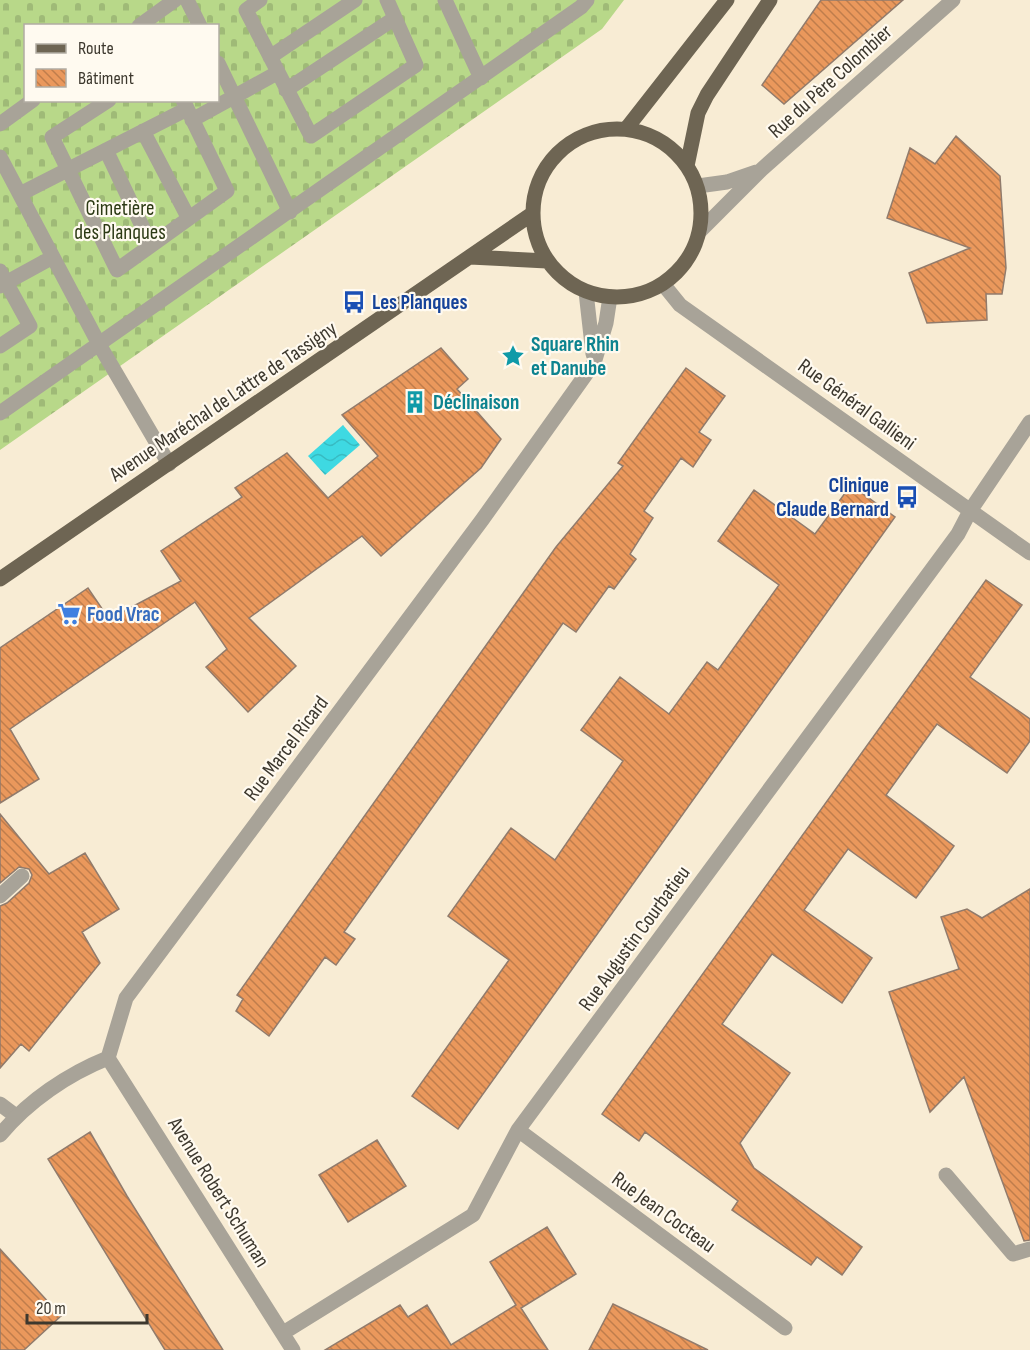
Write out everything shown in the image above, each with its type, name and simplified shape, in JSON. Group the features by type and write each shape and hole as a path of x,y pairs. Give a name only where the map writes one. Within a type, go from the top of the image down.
{"main road":[{"path":"626,129 727,0"},
{"path":"687,165 698,113 707,95 770,0"},
{"path":"626,129 657,139 671,147 687,165 698,186 702,209 700,231 692,252 680,270 663,284 638,295 610,297 586,292 564,280 547,261 536,239 532,214 536,186 550,161 571,142 598,131 626,129"},
{"name":"Avenue Maréchal de Lattre de Tassigny","path":"0,579 532,214"},
{"path":"470,257 547,261"}],"street":[{"path":"142,24 175,0"},
{"path":"188,0 199,24"},
{"path":"260,0 246,10 311,136 416,65 387,0"},
{"path":"270,57 355,0"},
{"path":"445,0 481,78"},
{"path":"0,413 100,346 582,7 587,0"},
{"name":"Rue du Père Colombier","path":"700,231 762,170 953,0"},
{"path":"286,90 395,18"},
{"path":"219,65 290,212"},
{"path":"219,101 234,97 277,73"},
{"path":"0,124 30,102"},
{"path":"106,102 52,137 66,171 117,270 227,191 187,110"},
{"path":"20,194 187,110 216,102"},
{"path":"143,131 189,218"},
{"path":"106,150 151,245"},
{"path":"0,156 100,346 169,464"},
{"name":"Rue du Père Colombier","path":"698,186 728,182 762,170"},
{"path":"0,346 30,326 2,280 53,257"},
{"name":"Rue Général Gallieni","path":"663,284 680,305 1030,553"},
{"path":"586,292 594,363"},
{"name":"Rue Marcel Ricard","path":"108,1058 126,998 482,520 594,363 606,323 610,297"},
{"name":"Rue Augustin Courbatieu","path":"283,1333 473,1215 518,1130 958,534 970,511 1030,422"},
{"path":"0,896 22,876"},
{"path":"0,1135 16,1116 79,1070 108,1058"},
{"name":"Avenue Robert Schuman","path":"108,1058 293,1350"},
{"path":"0,1104 16,1116"},
{"name":"Rue Jean Cocteau","path":"518,1130 785,1328"},
{"path":"946,1175 1013,1254 1030,1249"}],"green space":[{"name":"Cimetière des Planques","path":"0,0 624,0 602,29 0,450"}],"water":[{"path":"343,425 360,445 325,475 308,456"}],"building":[{"path":"821,0 903,0 784,104 762,85"},
{"path":"956,136 1000,176 1006,268 1002,294 986,294 987,320 927,323 909,273 970,248 887,218 910,148 935,164"},
{"path":"441,348 468,379 457,389 501,439 481,468 381,556 362,536 249,618 296,666 248,712 206,667 227,649 195,602 10,729 39,779 0,803 0,648 88,588 109,619 181,581 161,551 242,497 235,488 287,453 328,498 378,456 342,415"},
{"path":"686,368 725,396 699,432 711,440 693,467 681,458 644,511 653,518 630,554 636,559 614,589 609,586 576,632 563,623 344,932 355,939 336,965 325,957 269,1036 236,1011 243,999 237,995 556,547 623,466 618,463"},
{"path":"851,485 895,517 458,1129 412,1096 509,960 448,916 511,828 555,860 623,761 581,730 620,677 669,714 707,662 718,670 779,585 718,541 754,490 815,534"},
{"path":"986,580 1022,605 970,677 1030,719 1030,741 1007,773 937,724 886,795 954,846 939,867 916,898 848,849 804,910 872,958 842,1003 772,954 722,1024 790,1073 740,1143 754,1168 862,1247 842,1275 817,1257 811,1265 732,1210 738,1201 645,1132 639,1141 602,1114"},
{"path":"0,814 49,874 85,853 119,909 82,932 100,963 29,1051 21,1044 0,1068 0,906 7,903 29,883 32,875 29,869 19,867 0,883"},
{"path":"1030,889 1030,1240 1024,1241 964,1077 930,1112 889,992 959,969 941,917 967,909 982,918"},
{"path":"90,1132 223,1350 165,1350 48,1159"},
{"path":"377,1140 406,1186 348,1222 319,1175"},
{"path":"547,1227 576,1274 521,1308 548,1350 325,1350 400,1305 408,1317 427,1305 451,1345 516,1305 490,1262"},
{"path":"0,1249 61,1316 24,1350 0,1350"},
{"path":"613,1304 708,1350 589,1350"}],"place":[{"name":"Les Planques","path":"354,302"},
{"name":"Square Rhin et Danube","path":"513,356"},
{"name":"Déclinaison","path":"415,402"},
{"name":"Clinique Claude Bernard","path":"907,497"},
{"name":"Food Vrac","path":"69,614"}]}
